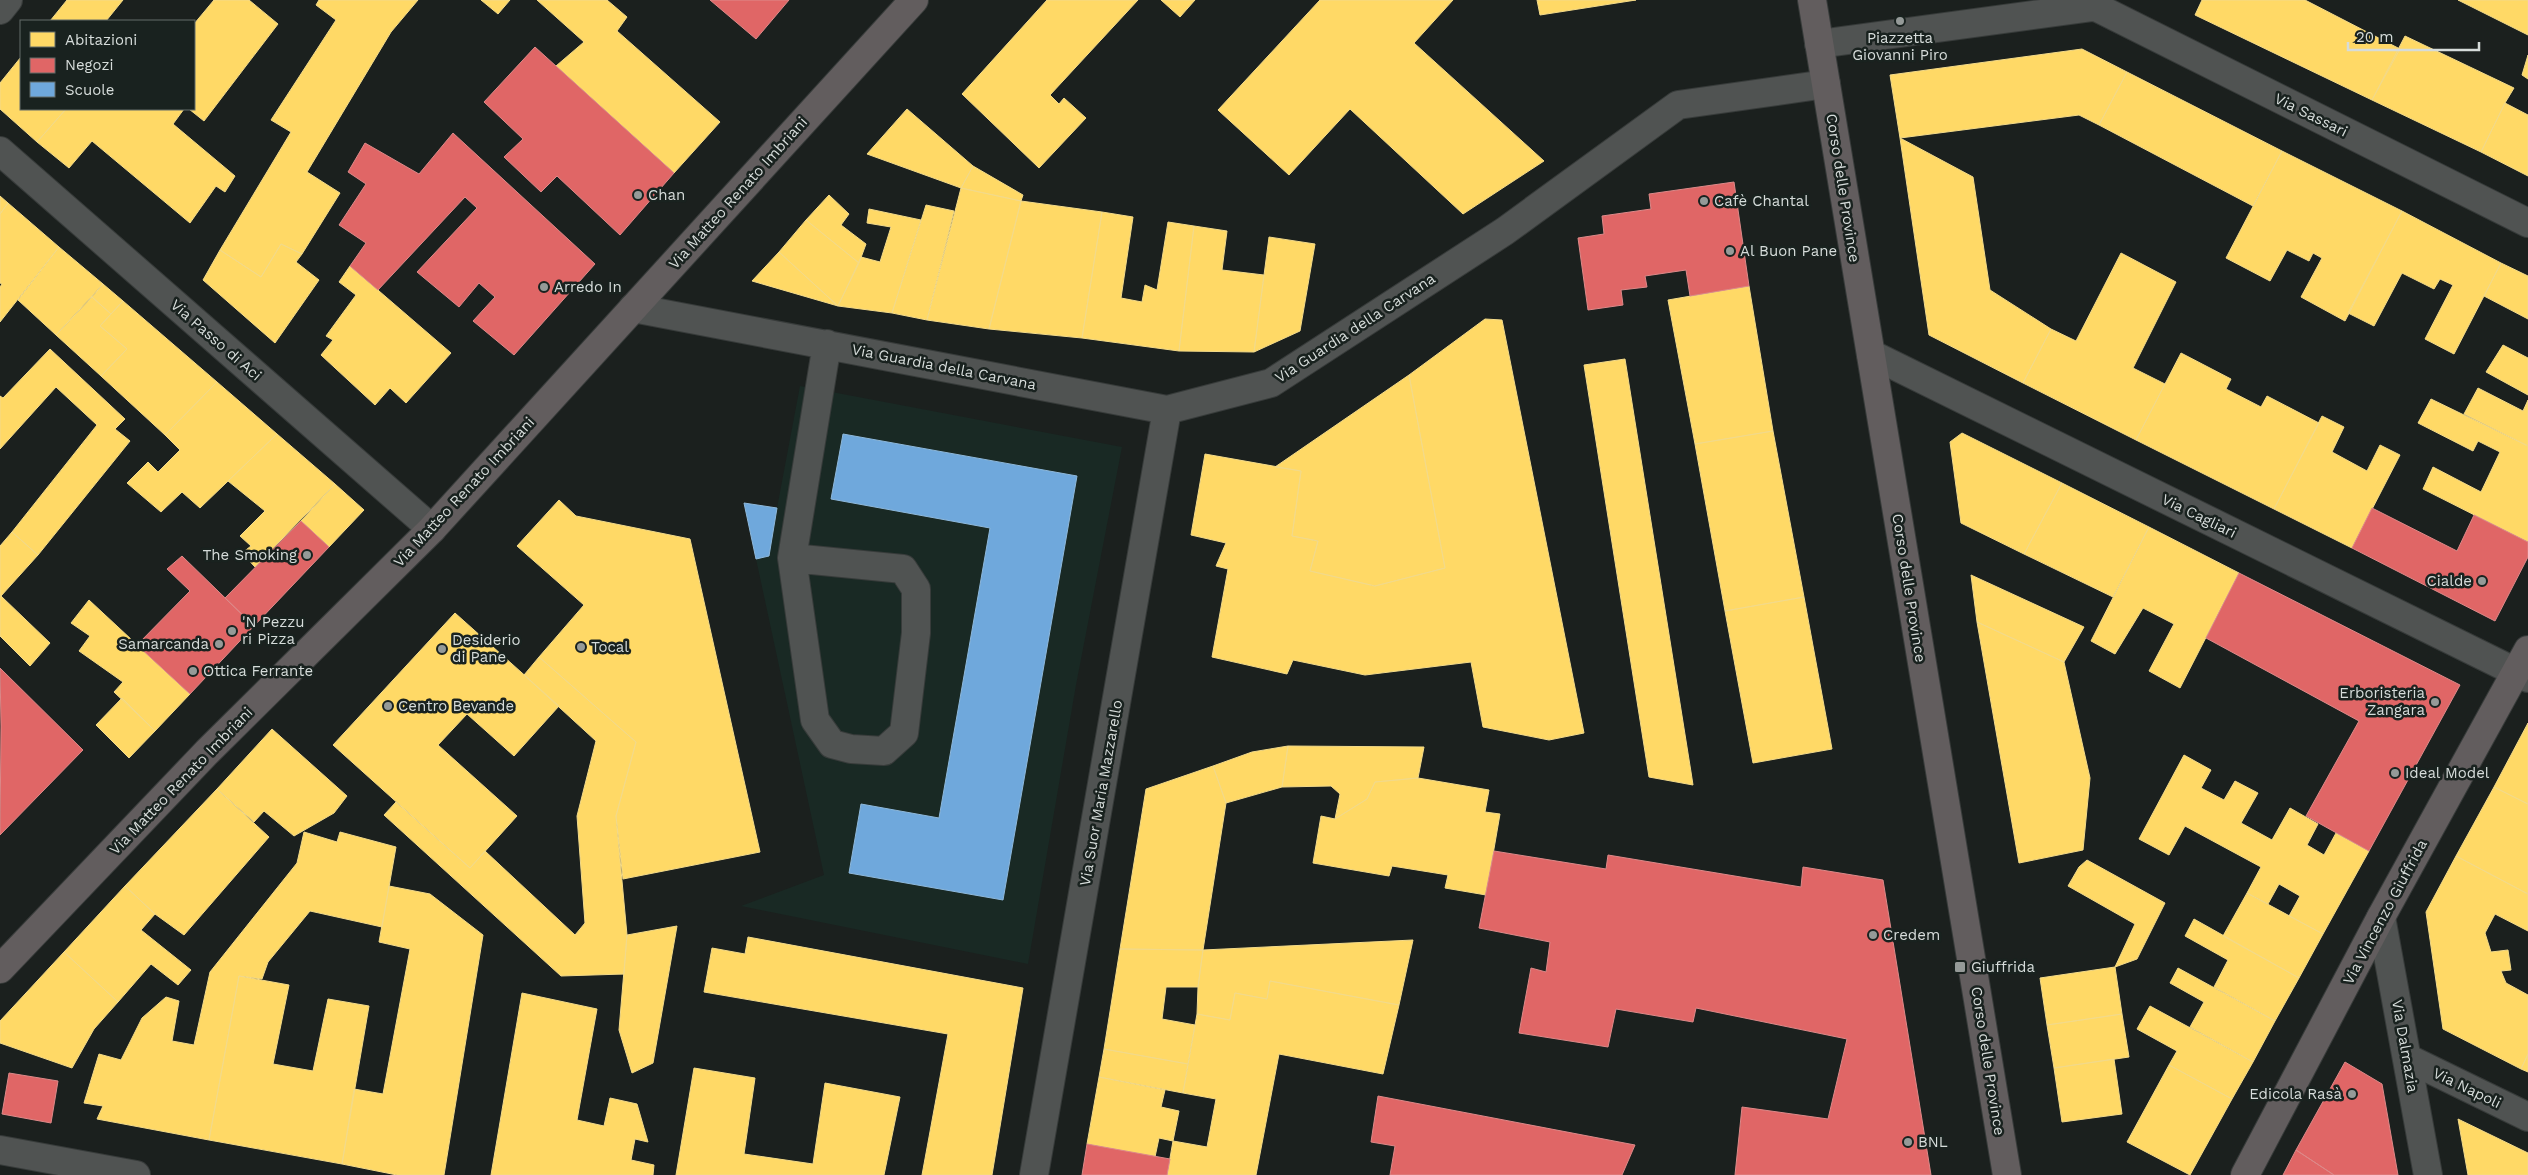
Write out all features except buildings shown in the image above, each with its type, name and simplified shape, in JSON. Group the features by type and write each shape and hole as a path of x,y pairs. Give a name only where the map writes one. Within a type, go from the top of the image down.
{"main road":[{"name":"Via Matteo Renato Imbriani","path":"0,969 207,752 432,530 914,0"},
{"name":"Corso delle Province","path":"1812,0 2007,1175"},
{"name":"Via Vincenzo Giuffrida","path":"2245,1175 2382,917 2524,667"}],"street":[{"path":"0,10 8,0"},
{"name":"Via Sassari","path":"1819,44 2088,3 2528,223"},
{"name":"Via Guardia della Carvana","path":"633,308 1167,410 1271,383 1505,230 1678,105 1826,84"},
{"name":"Via Passo di Aci","path":"0,151 432,530"},
{"path":"792,558 903,569 916,589 916,633 904,733 884,751 851,749 832,744 815,720 792,558 827,344"},
{"name":"Via Cagliari","path":"1871,354 2524,667"},
{"name":"Via Suor Maria Mazzarello","path":"1034,1175 1167,410"},
{"name":"Via Dalmazia","path":"2382,917 2428,1175"},
{"name":"Via Napoli","path":"2407,1058 2528,1118"},
{"path":"0,1150 136,1175"}],"shaded area":[{"path":"800,386 1122,447 1076,685 1028,964 741,906 824,875 744,503 777,508"}],"place":[{"name":"Piazzetta Giovanni Piro","path":"1900,21"},
{"name":"Chan","path":"638,195"},
{"name":"Cafè Chantal","path":"1704,201"},
{"name":"Al Buon Pane","path":"1730,251"},
{"name":"Arredo In","path":"544,287"},
{"name":"The Smoking","path":"307,555"},
{"name":"Cialde","path":"2482,581"},
{"name":"'N Pezzu ri Pizza","path":"232,631"},
{"name":"Samarcanda","path":"219,644"},
{"name":"Tocal","path":"581,647"},
{"name":"Desiderio di Pane","path":"442,649"},
{"name":"Ottica Ferrante","path":"193,671"},
{"name":"Erboristeria Zangara","path":"2435,702"},
{"name":"Centro Bevande","path":"388,706"},
{"name":"Ideal Model","path":"2395,773"},
{"name":"Credem","path":"1873,935"},
{"name":"Giuffrida","path":"1960,967"},
{"name":"Edicola Rasà","path":"2352,1094"},
{"name":"BNL","path":"1908,1142"}]}
